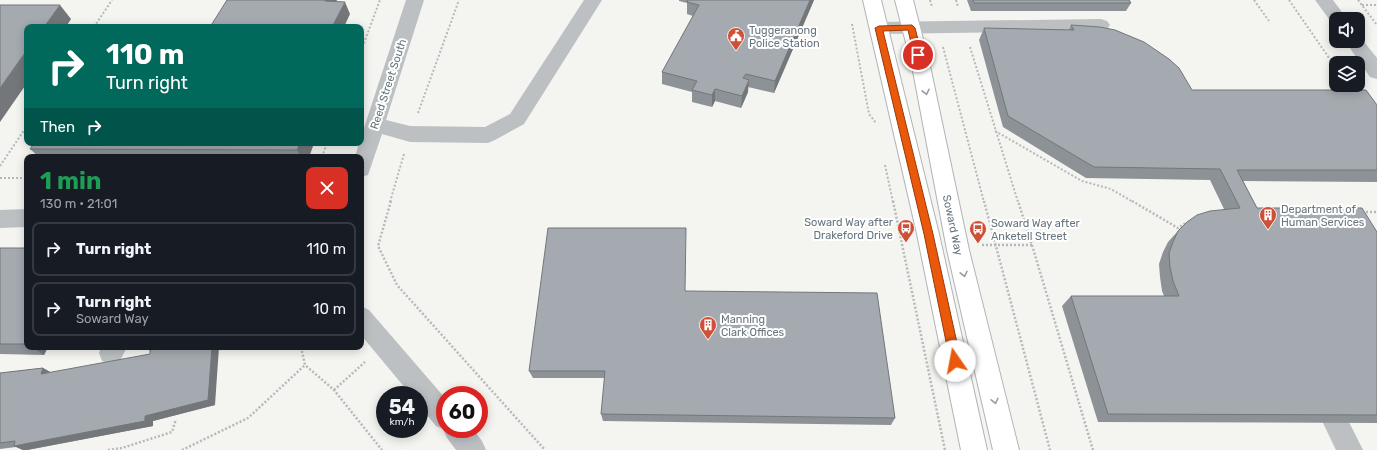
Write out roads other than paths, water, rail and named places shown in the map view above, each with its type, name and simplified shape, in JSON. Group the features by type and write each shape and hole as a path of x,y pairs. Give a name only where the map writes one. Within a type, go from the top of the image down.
{"main road":[{"path":"872,0 930,243 974,450"},
{"name":"Soward Way","path":"904,0 912,28 957,244 1006,450"}],"street":[{"name":"Reed Street South","path":"364,159 415,0"},
{"path":"375,125 410,134 488,135 517,118 593,0"},
{"path":"1324,0 1333,12"},
{"path":"879,28 1101,25"},
{"path":"1359,48 1377,72"},
{"path":"0,219 24,218"},
{"path":"364,320 436,405"},
{"path":"1336,423 1350,450"},
{"path":"463,438 473,450"}],"place":[{"name":"Tuggeranong Police Station","path":"736,51"},
{"name":"Department of Human Services","path":"1268,230"},
{"name":"Soward Way after Drakeford Drive","path":"906,243"},
{"name":"Soward Way after Anketell Street","path":"978,244"},
{"name":"Manning Clark Offices","path":"708,340"}]}
